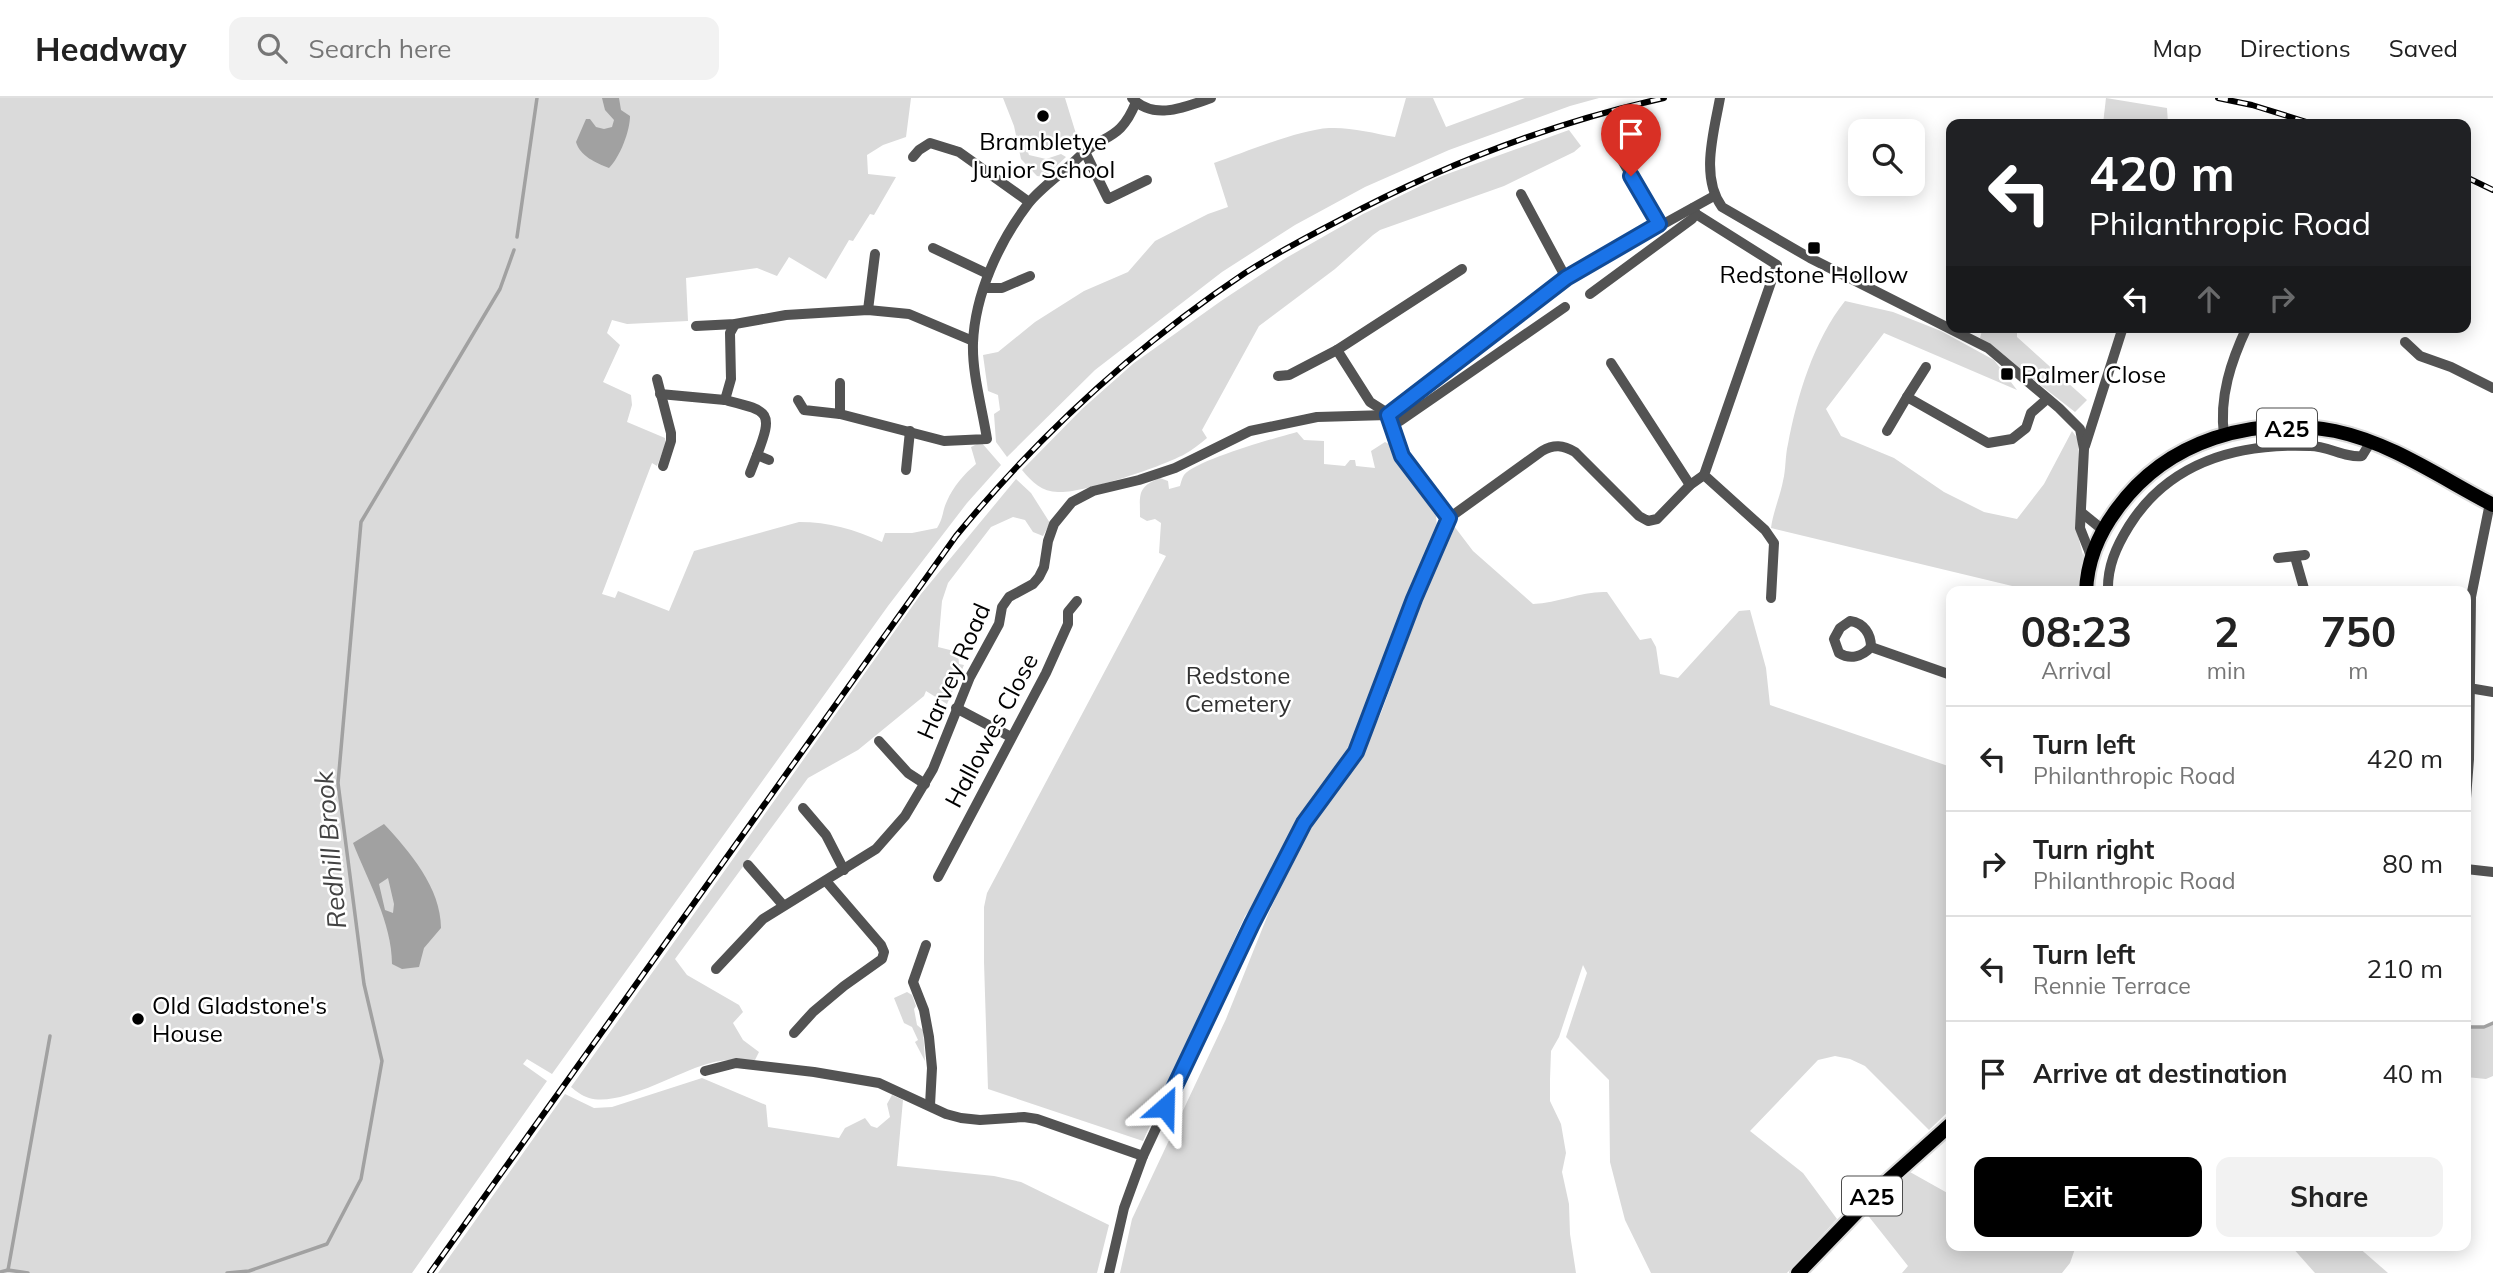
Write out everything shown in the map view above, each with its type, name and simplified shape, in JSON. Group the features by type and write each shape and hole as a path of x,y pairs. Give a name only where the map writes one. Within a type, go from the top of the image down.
{"main road":[{"name":"A25","path":"2086,586 2091,556 2103,530 2127,495 2160,464 2189,447 2224,435 2254,429 2316,428 2335,431 2416,462 2492,504"},
{"name":"A25","path":"1798,1273 1884,1184 1946,1128"}],"street":[{"path":"798,400 804,410 840,414 944,441 987,439 973,341 988,274 1029,202 1085,152 1110,138 1121,128 1134,100 1152,110 1164,111 1177,110 1211,98"},
{"path":"1720,98 1710,165 1710,183 1714,196 1722,207 1810,258 1946,327"},
{"path":"1608,136 1659,224"},
{"path":"913,157 930,143 958,152 1029,202"},
{"path":"1085,152 1108,199 1147,180"},
{"path":"1521,194 1566,278"},
{"path":"1388,415 1566,278 1659,224 1694,211 1714,196"},
{"path":"1590,294 1692,219 1694,211"},
{"path":"1109,1273 1124,1208 1143,1156 1252,924 1304,823 1356,752 1414,599 1449,518 1542,451 1553,446 1565,447 1581,457 1643,519 1657,519 1690,485 1704,475 1777,265 1694,211"},
{"path":"933,248 988,274"},
{"path":"868,310 875,254"},
{"path":"1278,376 1289,375 1337,350 1462,269"},
{"path":"985,288 1002,288 1030,276"},
{"path":"1337,350 1370,402 1400,421 1564,307"},
{"path":"696,326 735,324 786,315 868,310 909,314 973,341"},
{"path":"725,400 731,380 730,333 735,324"},
{"path":"1958,333 1988,348 2080,429 2084,449 2080,528 2091,556"},
{"path":"2084,449 2121,333"},
{"path":"2224,435 2222,401 2234,357 2245,333"},
{"path":"2405,342 2420,356 2451,367 2493,388"},
{"path":"1611,363 1690,485"},
{"path":"1887,431 1926,367"},
{"path":"657,379 671,433 663,466"},
{"path":"840,383 840,414"},
{"path":"660,394 725,400 755,407 763,412 766,432 750,473"},
{"path":"1907,397 1988,443 2012,439 2026,428 2031,413 2047,399"},
{"path":"1388,415 1402,456 1449,518"},
{"name":"Harvey Road","path":"716,969 763,919 876,849 905,816 925,784 970,677 999,624 1002,607 1009,597 1032,584 1044,568 1054,524 1072,502 1093,491 1175,468 1250,431 1317,417 1388,415"},
{"path":"906,470 910,431"},
{"path":"2108,586 2112,559 2136,516 2151,496 2198,464 2229,453 2310,446 2362,456 2370,443"},
{"path":"757,456 769,460"},
{"path":"1704,475 1765,530 1774,543 1771,598"},
{"path":"2471,597 2492,504"},
{"path":"2082,513 2103,530"},
{"path":"2278,558 2300,556 2304,586"},
{"name":"Hallowes Close","path":"938,877 1060,642 1068,624 1068,611 1077,600"},
{"path":"1871,647 1946,673"},
{"path":"2471,688 2493,692"},
{"path":"956,708 1011,737"},
{"path":"879,741 908,773 925,784"},
{"path":"803,808 826,835 844,870"},
{"path":"748,865 783,905"},
{"path":"2471,870 2493,872"},
{"path":"794,1032 844,986 882,959 884,952 881,945 826,881"},
{"path":"926,944 913,982 929,1037 933,1090 930,1105"},
{"path":"705,1070 736,1063 880,1083 946,1114 979,1120 1024,1116 1143,1156"}],"green space":[{"path":"0,98 911,98 906,137 883,145 867,155 868,174 896,177 874,215 870,214 853,241 849,240 826,279 789,257 777,276 757,268 686,278 688,321 627,324 612,320 607,333 620,345 603,382 631,395 632,405 627,422 665,438 666,443 657,466 652,463 602,594 615,598 618,591 669,611 694,551 799,522 841,527 882,542 885,533 912,533 937,528 952,491 976,464 971,447 981,442 1001,465 967,503 888,606 552,1074 527,1059 523,1064 547,1081 412,1273 0,1273"},
{"name":"Brambletye Junior School","path":"1003,98 1065,98 1077,137 1028,152 1029,155 1046,159 1061,154 1066,157 1045,177 1037,176 1021,159 1014,126"},
{"path":"1406,98 1433,98 1446,127 1525,98 1599,98 1449,150 1365,187 1295,225 1222,272 1095,370 1007,457 996,442 994,414 1000,410 998,395 988,391 983,355 998,352 1035,322 1084,291 1128,272 1155,241 1228,207 1214,163 1272,142 1329,128 1345,128 1395,137"},
{"path":"2106,98 2167,108 2168,119 2104,119"},
{"path":"1569,130 1581,146 1574,152 1504,186 1380,230 1335,269 1259,326 1202,430 1207,438 1188,452 1122,478 1069,491 1052,492 1042,488 1022,470 1082,409 1134,363 1286,258 1363,214 1439,177"},
{"path":"1845,301 1893,312 1941,331 1994,360 2017,390 1884,333 1826,409 1841,436 1894,458 1944,492 1984,512 2017,519 2044,484 2072,431 2078,439 2080,486 2077,532 2083,555 2079,586 2012,586 1771,528 1802,388 1824,333"},
{"path":"1981,333 2017,333 2017,337 2087,400 2075,412 1980,338"},
{"name":"Redstone Cemetery","path":"1297,432 1304,440 1324,441 1324,464 1345,466 1350,460 1355,460 1356,466 1375,468 1371,451 1385,442 1389,444 1398,463 1436,516 1434,540 1359,736 1302,816 1245,916 1143,1141 988,1089 984,962 984,907 987,893 1166,556 1159,553 1161,523 1155,519 1147,521 1140,517 1141,492 1160,478 1168,481 1169,489 1180,486 1184,475 1204,463"},
{"path":"1016,479 1031,493 1050,523 1043,536 1033,532 1025,520 1013,517 991,527 948,583 942,601 938,647 958,652 959,664 964,665 947,704 926,691 924,696 858,750 808,778 675,959 687,975 739,1005 743,1012 733,1023 743,1040 759,1052 755,1060 713,1062 616,1098 589,1098 577,1092 571,1087 921,594"},
{"path":"1454,526 1473,551 1533,604 1607,592 1640,640 1651,638 1656,647 1660,674 1678,678 1739,611 1750,610 1766,668 1770,705 1946,765 1946,1114 1929,1130 1865,1066 1835,1056 1818,1060 1750,1131 1803,1173 1837,1219 1787,1273 1651,1273 1625,1220 1610,1162 1609,1080 1566,1037 1587,973 1583,965 1559,1037 1551,1051 1550,1079 1550,1101 1561,1124 1566,1153 1562,1172 1569,1204 1576,1273 1120,1273 1132,1219 1226,1019 1269,912 1314,818 1361,754 1381,713 1444,534"},
{"path":"907,992 912,995 916,1006 914,1009 917,1025 923,1030 925,1061 915,1042 918,1040 912,1027 904,1023 894,998"},
{"path":"2493,1025 2493,1076 2486,1079 2471,1078 2471,1026"},
{"path":"702,1078 766,1105 768,1127 839,1138 845,1128 865,1118 871,1126 877,1128 890,1117 887,1104 892,1095 903,1100 897,1166 994,1176 1021,1182 1109,1225 1097,1273 438,1273 565,1094 594,1108 612,1107"},
{"path":"1910,1172 1946,1192 1946,1251 2074,1251 2070,1263 2062,1273 1902,1273 1908,1266 1866,1213"},
{"path":"2295,1251 2363,1251 2388,1273 2315,1273"}],"shaded area":[{"path":"602,98 619,98 621,110 630,116 624,144 609,168 585,155 576,142 586,119 590,119 596,127 612,127 614,120 605,110"},
{"path":"384,824 404,846 430,885 440,913 441,928 424,948 419,967 402,969 392,964 384,918 353,843","holes":["388,878 394,904 393,913 385,910 379,884"]}],"waterway":[{"name":"Redhill Brook","path":"517,237 537,98"},
{"name":"Redhill Brook","path":"227,1273 249,1271 327,1244 361,1179 382,1061 364,984 338,783 361,522 500,289 514,250"},
{"path":"2471,1027 2484,1027 2493,1023"},
{"path":"8,1270 50,1036"},
{"name":"Redhill Brook","path":"0,1272 8,1270 28,1273"}],"railway":[{"path":"430,1273 956,536 1055,428 1128,362 1205,301 1245,273 1303,239 1416,182 1497,148 1579,120 1664,98"},
{"path":"2218,98 2297,119"},
{"path":"2471,179 2493,190"}],"place":[{"name":"Brambletye Junior School","path":"1043,116"},
{"name":"Redstone Hollow","path":"1814,248"},
{"name":"Palmer Close","path":"2007,374"},
{"name":"Old Gladstone's House","path":"138,1019"}],"route":[{"path":"1165,1107 1252,924 1304,823 1356,752 1414,599 1449,518 1402,456 1388,415 1566,278 1659,224 1631,176"}]}
